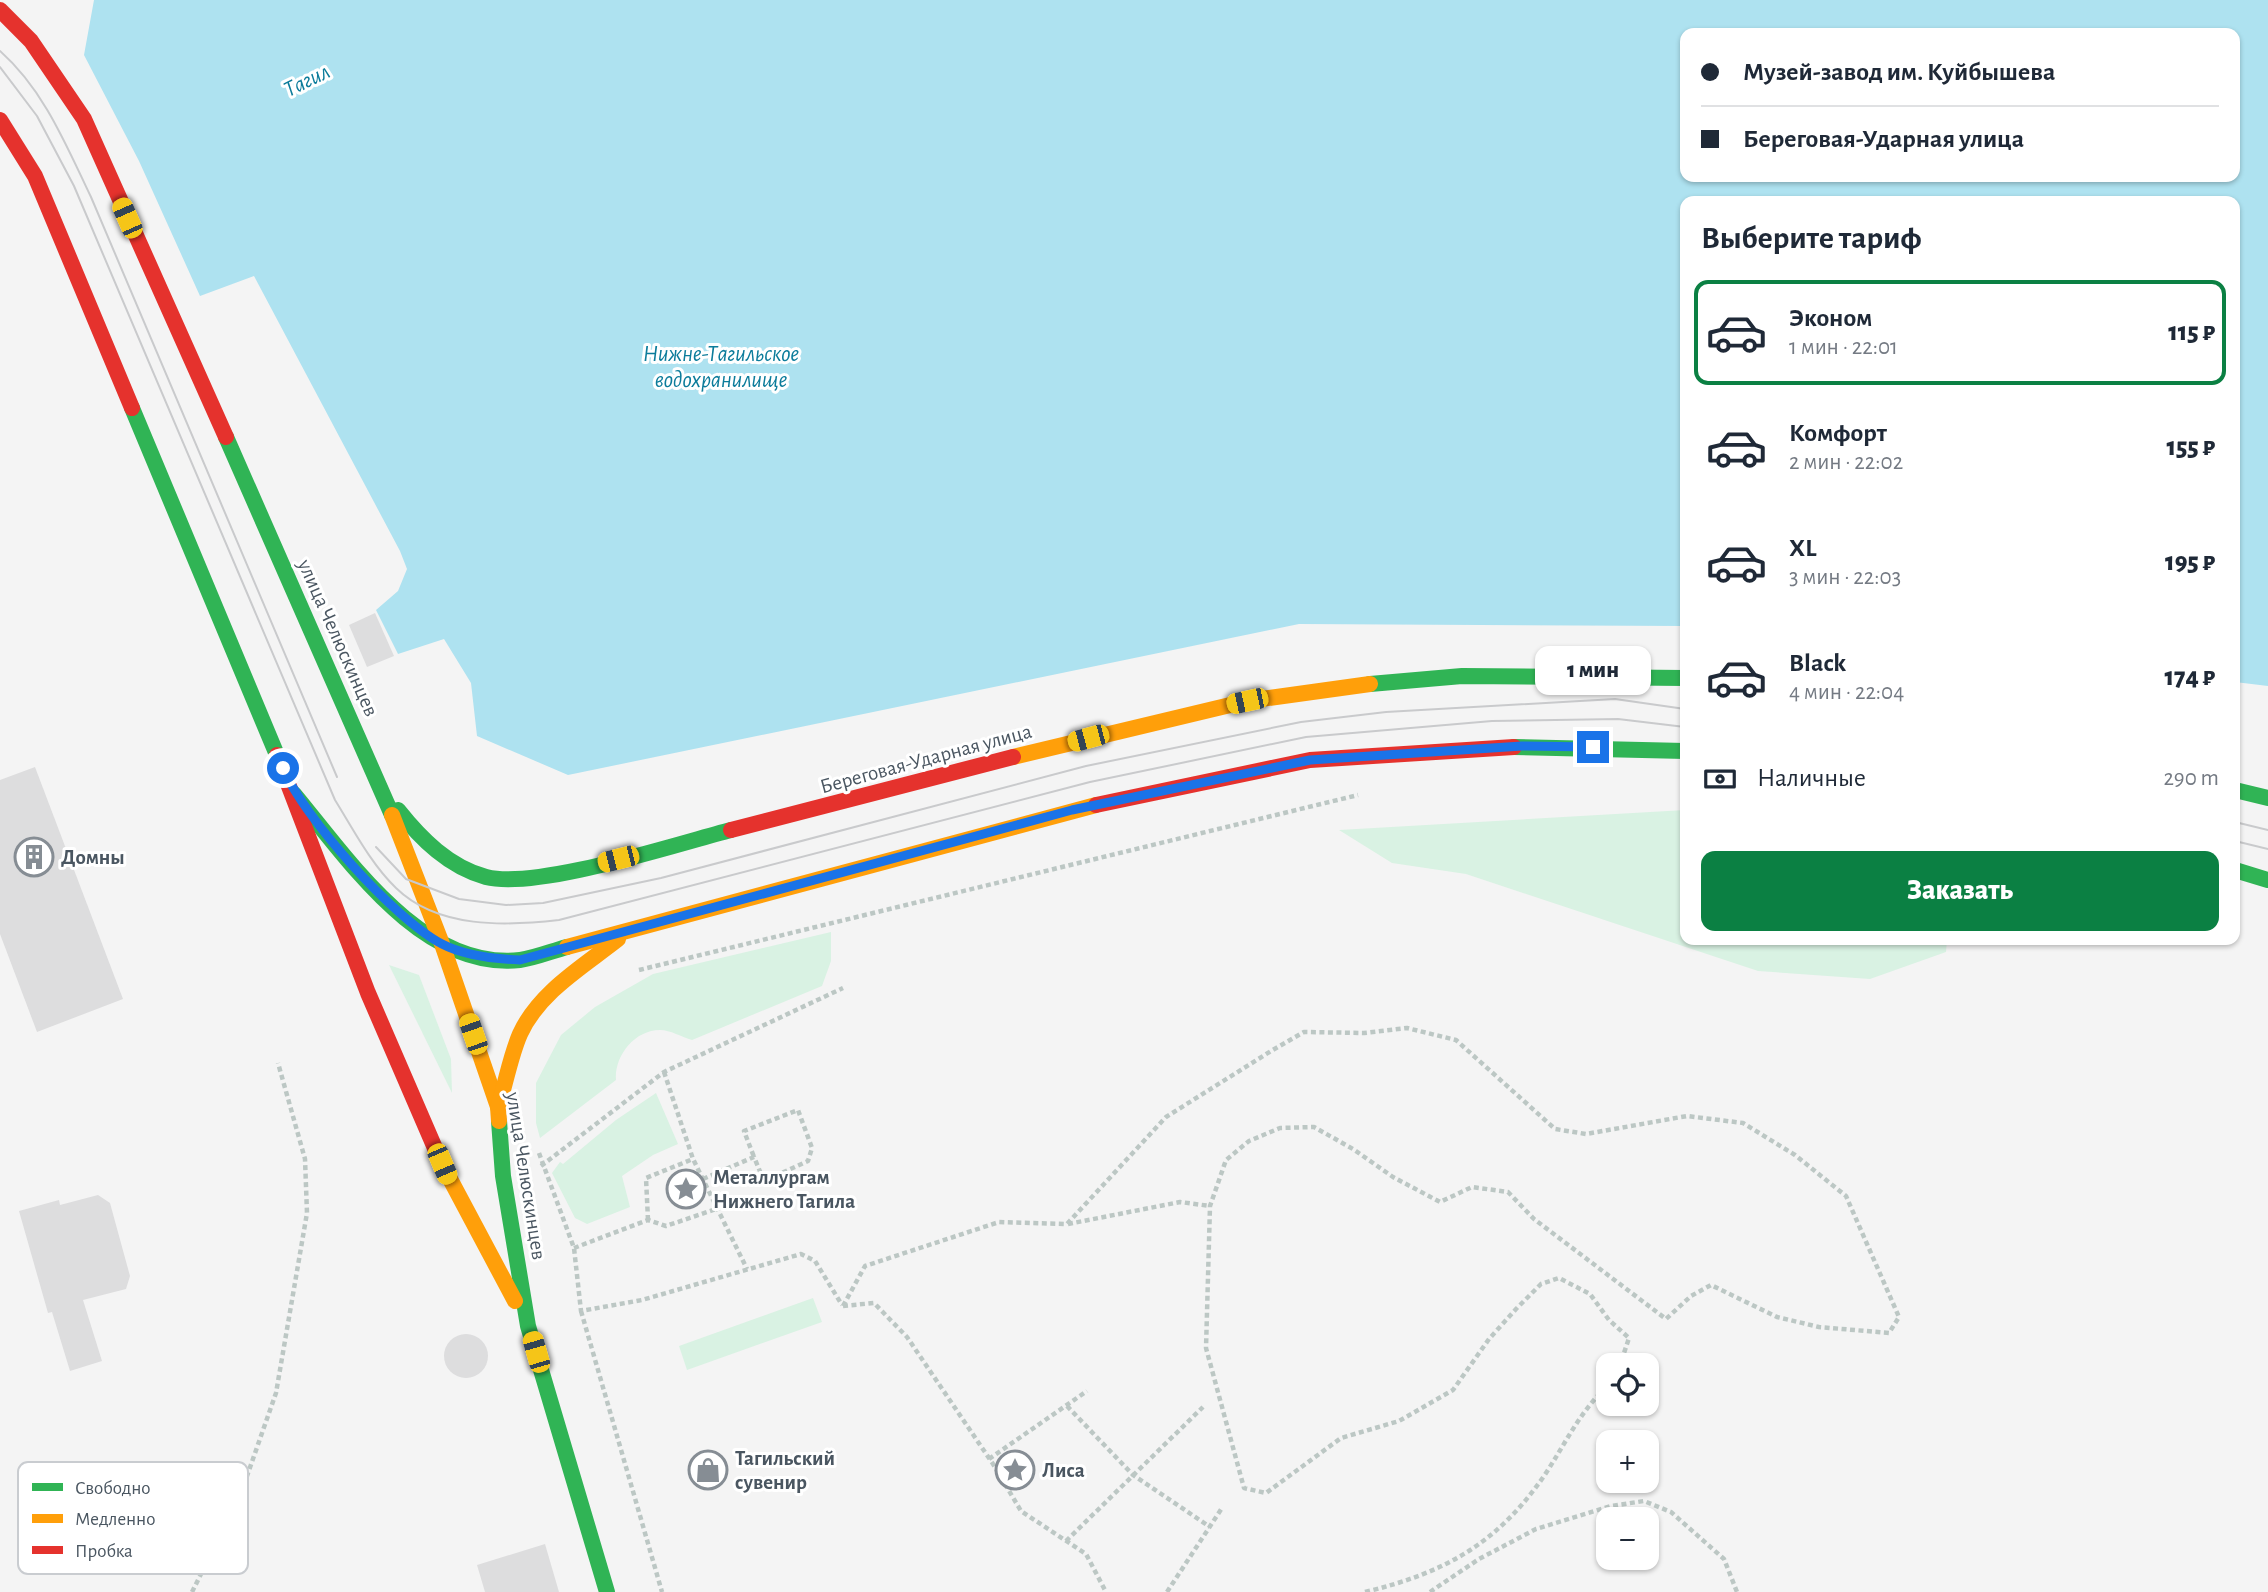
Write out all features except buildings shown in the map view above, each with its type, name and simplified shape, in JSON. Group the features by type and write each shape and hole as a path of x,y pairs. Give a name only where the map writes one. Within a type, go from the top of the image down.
{"main road":[{"name":"улица Челюскинцев","path":"0,10 31,41 84,119 382,788 442,944 498,1107 503,1176 528,1326 607,1592"},
{"name":"улица Челюскинцев","path":"0,120 35,176 294,794 368,993 450,1183 528,1326"},
{"name":"Береговая-Ударная улица","path":"382,788 415,833 447,859 488,877 555,873 796,815 1142,724 1247,701 1350,685 1461,676 1680,678"},
{"path":"294,794 377,892 442,944 498,959 520,960 1072,810 1310,760 1522,746 1680,751"},
{"path":"2240,791 2268,798"},
{"path":"2240,872 2268,880"},
{"path":"498,1107 508,1080 514,1047 537,1004 627,933"}],"path":[{"path":"633,974 644,967 1367,793"},
{"path":"503,1176 543,1166 664,1072 843,988"},
{"path":"1067,1224 1166,1117 1271,1051 1304,1032 1364,1033 1407,1028 1456,1040 1555,1129 1586,1133 1687,1116 1743,1124 1795,1155 1846,1196 1899,1317 1889,1333 1819,1327 1777,1317 1711,1285 1691,1296 1666,1319 1534,1220 1508,1192 1472,1186 1440,1202 1393,1177 1353,1149 1314,1127 1280,1128 1249,1141 1226,1160 1210,1206 1206,1348 1244,1488 1266,1493 1341,1438 1399,1421 1453,1391 1489,1339 1541,1284 1559,1278 1590,1294 1609,1320 1629,1338 1624,1353"},
{"path":"248,1473 276,1393 307,1213 305,1159 278,1063"},
{"path":"664,1072 693,1159 747,1269"},
{"path":"798,1111 811,1148 807,1161 764,1181 754,1157 744,1131 798,1111"},
{"path":"534,1140 574,1248 581,1311 662,1592"},
{"path":"704,1179 754,1157"},
{"path":"648,1220 646,1178 693,1159"},
{"path":"843,1306 865,1266 999,1222 1067,1224 1180,1202 1210,1206"},
{"path":"574,1248 648,1220 666,1226 719,1208"},
{"path":"581,1311 642,1300 780,1257 801,1254 810,1257 843,1306"},
{"path":"843,1306 874,1303 907,1337 989,1459 1020,1511 1086,1554 1106,1592"},
{"path":"989,1459 1087,1391"},
{"path":"1366,1592 1448,1566 1475,1548 1517,1510 1544,1475 1574,1423 1596,1398"},
{"path":"1067,1406 1133,1475 1210,1527"},
{"path":"1066,1541 1203,1407"},
{"path":"1430,1592 1479,1559 1536,1529 1611,1506 1644,1501 1671,1512 1724,1559 1737,1592"},
{"path":"1167,1592 1222,1507"},
{"path":"192,1592 201,1574"}],"green space":[{"path":"1680,810 1680,945 1947,945 1946,952 1870,979 1758,971 1466,874 1392,863 1339,830"},
{"path":"831,932 831,961 822,986 692,1040 664,1030 642,1035 622,1054 616,1080 540,1138 536,1123 536,1083 561,1035 595,1007 653,974"},
{"path":"389,965 419,975 451,1059 452,1093"},
{"path":"656,1093 678,1144 653,1155 622,1176 630,1207 587,1224 575,1218 552,1173 560,1162 563,1164 616,1120"},
{"path":"813,1298 822,1322 687,1370 679,1346"}],"water":[{"name":"Нижне-Тагильское водохранилище","path":"94,0 2268,0 2268,686 2240,683 2240,196 1680,196 1680,626 1299,624 568,775 477,736 471,683 444,639 398,654 376,610 398,591 407,569 400,551 254,276 200,296 139,161 84,55"}],"tram line":[{"path":"0,51 16,66 42,101 91,197 337,777"},
{"path":"0,67 37,116 74,186 335,800 387,879 413,901 432,911 473,922 559,920 1090,782 1306,737 1492,721 1618,719 1680,726"},
{"path":"376,847 406,879 459,899 506,905 543,903 661,878 1086,766 1301,722 1386,712 1615,699 1680,708"},
{"path":"2240,823 2268,830"},
{"path":"2240,842 2268,849"}],"traffic: fast":[{"path":"132,408 277,755"},
{"path":"226,437 392,815"},
{"path":"1370,684 1462,676 1680,678"},
{"path":"1514,747 1680,751"},
{"path":"2240,791 2268,798"},
{"path":"294,794 338,849 390,906 451,948 484,959 520,960 567,947"},
{"path":"398,810 426,841 448,859 486,877 509,879 571,872 731,830"},
{"path":"2240,872 2268,880"},
{"path":"499,1121 503,1176 528,1326 607,1592"}],"traffic: slow":[{"path":"1013,757 1247,701 1370,684"},
{"path":"567,947 1096,805"},
{"path":"392,815 442,944 498,1107 499,1121"},
{"path":"498,1107 520,1034 528,1019 563,981 618,939"},
{"path":"441,1162 515,1301"}],"traffic: jam":[{"path":"0,10 31,41 84,119 226,437"},
{"path":"0,120 35,176 132,408"},
{"path":"1096,805 1310,760 1514,747"},
{"path":"277,755 368,993 441,1162"},
{"path":"731,830 1013,757"}],"place":[{"name":"Домны","path":"34,857"},
{"name":"Металлургам Нижнего Тагила","path":"686,1189"},
{"name":"Тагильский сувенир","path":"708,1470"},
{"name":"Лиса","path":"1015,1470"}],"route":[{"path":"283,768 294,794 377,892 442,944 472,954 520,960 1072,810 1233,775 1310,760 1522,746 1593,747"}],"water label":[{"name":"Тагил","path":"307,81"}]}
